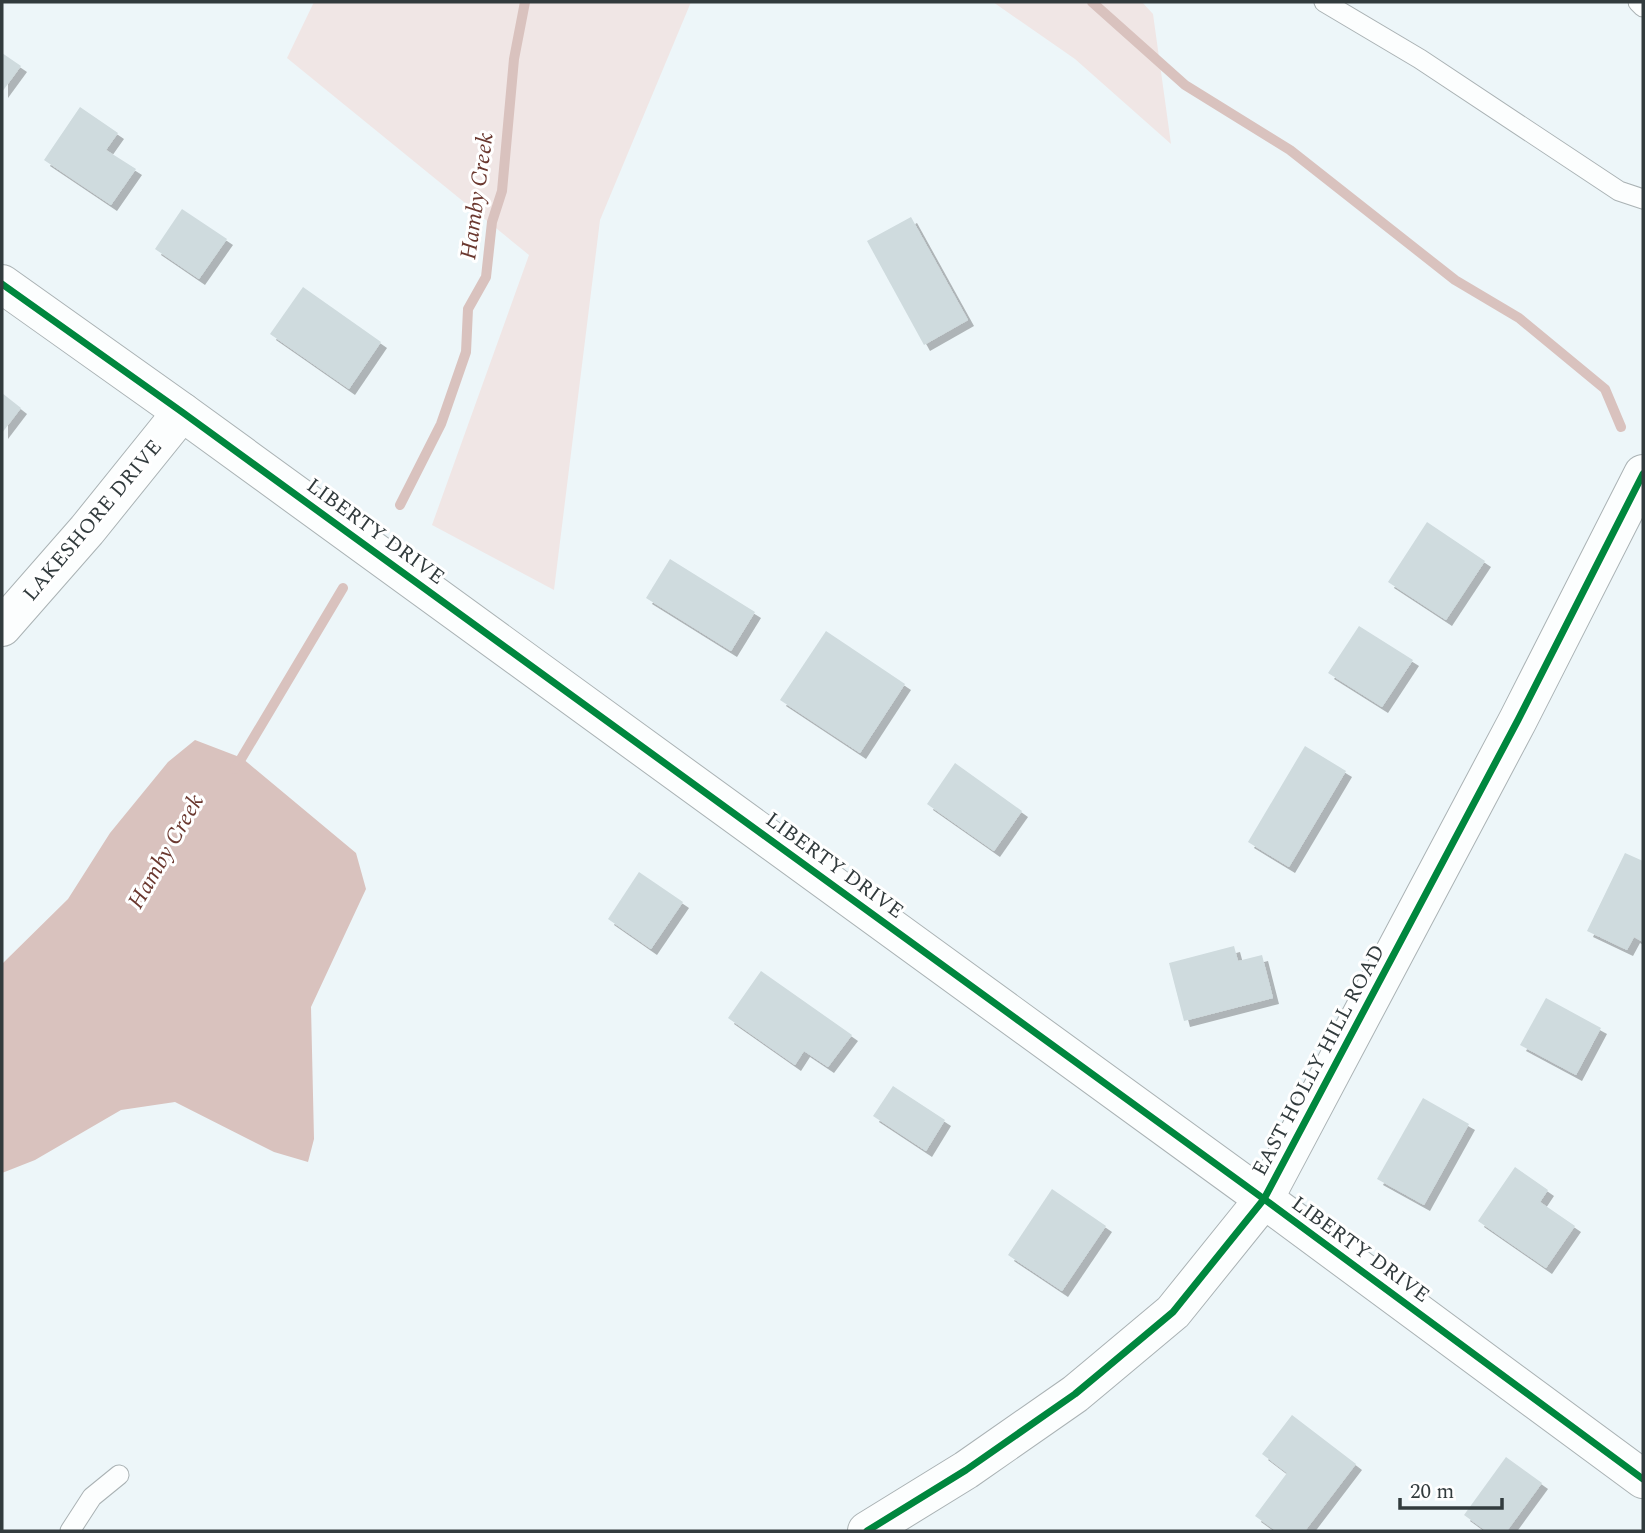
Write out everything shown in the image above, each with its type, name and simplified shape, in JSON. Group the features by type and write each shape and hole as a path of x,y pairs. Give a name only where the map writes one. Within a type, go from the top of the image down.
{"street":[{"name":"LIBERTY DRIVE","path":"2,284 1264,1199 1643,1479"},
{"name":"LAKESHORE DRIVE","path":"2,627 87,530 182,412"},
{"name":"EAST HOLLY HILL ROAD","path":"867,1531 966,1470 1075,1394 1110,1365 1173,1312 1264,1199 1518,720 1643,474"}],"lane":[{"path":"1324,2 1420,59 1619,191 1643,200"},
{"path":"1638,2 1643,7"},
{"path":"70,1531 92,1497 119,1475"}],"shaded area":[{"path":"314,2 691,2 600,220 554,590 432,525 529,255 287,58"},
{"path":"993,2 1142,2 1153,14 1171,144 1075,59"}],"water":[{"path":"195,740 242,758 356,853 366,889 311,1007 314,1139 308,1162 274,1152 175,1102 121,1110 35,1160 2,1173 2,964 68,899 110,833 168,762"}],"building":[{"path":"2,53 21,66 2,92"},
{"path":"80,107 118,133 106,150 136,169 111,205 44,160"},
{"path":"182,209 227,239 199,279 155,249"},
{"path":"911,217 968,320 924,345 867,241"},
{"path":"303,287 381,342 349,389 270,334"},
{"path":"2,393 21,408 2,433"},
{"path":"1427,522 1485,561 1446,620 1388,582"},
{"path":"670,559 755,612 731,651 646,598"},
{"path":"1359,626 1413,660 1382,707 1328,673"},
{"path":"826,631 905,684 860,753 780,700"},
{"path":"1305,746 1346,771 1289,867 1248,842"},
{"path":"955,763 1022,811 994,851 927,804"},
{"path":"1625,853 1643,861 1643,942 1634,937 1627,950 1587,931"},
{"path":"639,872 683,902 651,949 608,919"},
{"path":"1234,946 1238,961 1262,955 1273,998 1184,1021 1169,963"},
{"path":"761,971 852,1035 828,1067 804,1051 795,1065 728,1018"},
{"path":"1546,998 1601,1028 1576,1075 1520,1045"},
{"path":"893,1086 945,1120 926,1151 873,1116"},
{"path":"1423,1098 1469,1124 1424,1205 1377,1179"},
{"path":"1515,1167 1548,1190 1540,1202 1575,1226 1546,1268 1478,1221"},
{"path":"1052,1189 1106,1226 1062,1291 1008,1255"},
{"path":"1292,1415 1356,1464 1305,1531 1276,1531 1255,1516 1287,1473 1262,1454"},
{"path":"1506,1457 1542,1483 1507,1531 1486,1531 1464,1515"}],"waterway":[{"name":"Hamby Creek","path":"400,505 441,424 466,352 468,309 486,277 492,222 502,191 514,59 525,2"},
{"path":"1092,2 1185,85 1290,150 1455,280 1519,318 1605,389 1621,427"},
{"name":"Hamby Creek","path":"235,769 343,588"}],"cycle path":[{"path":"2,284 1264,1199 1643,1479"},
{"path":"867,1531 966,1470 1075,1394 1099,1374 1173,1312 1264,1199 1518,720 1643,474"}]}
